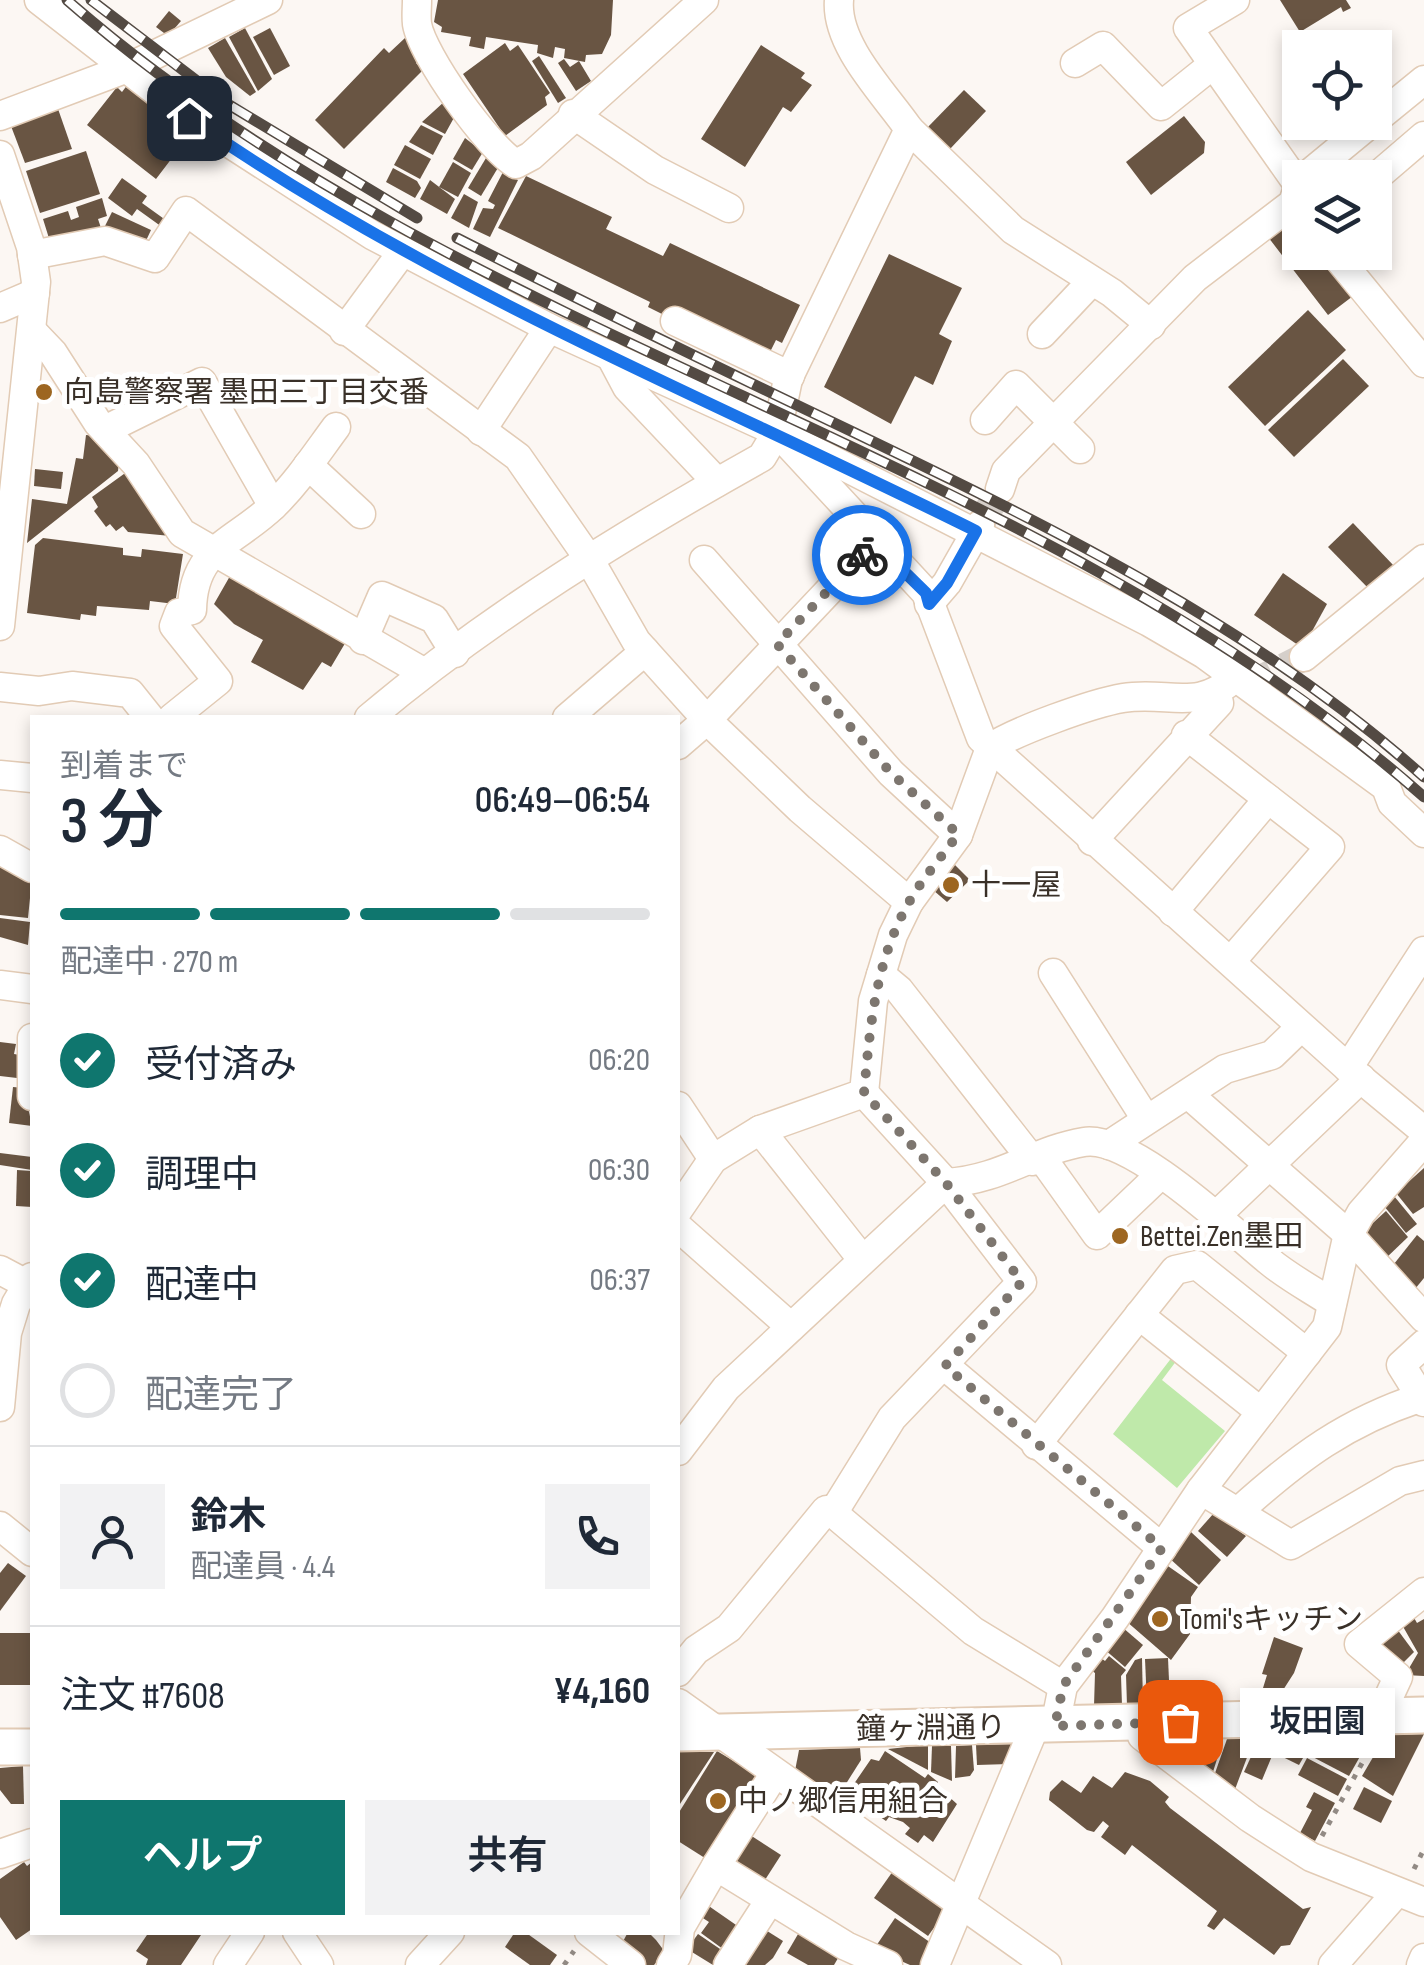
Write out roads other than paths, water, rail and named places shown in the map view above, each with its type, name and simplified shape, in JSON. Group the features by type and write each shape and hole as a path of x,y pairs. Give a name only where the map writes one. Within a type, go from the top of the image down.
{"main road":[{"name":"鐘ヶ淵通り","path":"680,1733 1380,1723 1424,1715"},
{"path":"0,1748 30,1747"}],"street":[{"path":"38,0 246,157 402,251 549,328 978,528 1204,654 1226,686 1337,747 1386,787 1392,804 1424,833"},
{"path":"0,116 125,69 268,0"},
{"path":"417,0 417,27 467,115 502,156 516,164 532,156 573,114 704,0"},
{"path":"840,0 838,14 856,54 909,128 1013,230 1151,325"},
{"path":"1218,4 1188,28 1282,167"},
{"path":"1075,63 1103,46 1161,106 1211,66"},
{"path":"1392,106 1424,80"},
{"path":"573,114 655,170 729,208"},
{"path":"374,715 424,672 589,560 762,458 777,432 790,376 909,128"},
{"path":"1392,163 1424,136"},
{"path":"1332,160 1354,140"},
{"path":"0,155 32,255 35,294 3,558 0,626"},
{"path":"1000,488 1006,471 1195,278 1282,205"},
{"path":"32,255 105,241 156,258 186,212 216,230 344,331 518,458 589,560 645,651 708,720 800,809 909,902"},
{"path":"344,331 402,251"},
{"path":"1347,270 1424,363"},
{"path":"1042,334 1092,282"},
{"path":"0,308 35,294"},
{"path":"676,320 790,376"},
{"path":"481,430 549,328"},
{"path":"32,330 53,353 104,430 136,464 182,533 424,672"},
{"path":"610,355 627,387 717,482"},
{"path":"104,430 202,382 273,506"},
{"path":"984,420 1016,386 1080,449"},
{"path":"176,715 218,681 174,626 179,612 192,610 192,594 210,552 273,506 336,427"},
{"path":"777,432 874,542 926,593 981,738 990,748 1232,960 1301,1027 1424,1131"},
{"path":"308,465 361,514"},
{"path":"929,604 947,583 978,528"},
{"path":"680,743 708,720 874,542"},
{"path":"704,560 891,773 958,834"},
{"path":"1304,657 1421,568"},
{"path":"363,640 382,596 434,619 455,652"},
{"path":"571,715 645,651"},
{"path":"0,687 40,692 72,686 130,693 148,715"},
{"path":"1092,841 1219,702 1226,686"},
{"path":"833,1513 892,1418 1022,1282 946,1183 864,1093 872,1001 909,902 958,834 990,748 1121,698 1195,700 1226,686"},
{"path":"1186,736 1330,847 1232,960"},
{"path":"0,775 30,778"},
{"path":"1173,912 1268,799"},
{"path":"0,850 30,867"},
{"path":"1218,1215 1354,1073 1424,952"},
{"path":"1054,974 1146,1119"},
{"path":"880,975 899,990 1097,1235 1160,1176"},
{"path":"0,985 30,988"},
{"path":"1109,1145 1225,1069 1272,1055 1301,1027"},
{"path":"680,1207 713,1159 760,1130 864,1093"},
{"path":"1188,1094 1348,1235 1424,1318"},
{"path":"680,1109 713,1159"},
{"path":"760,1130 862,1260"},
{"path":"935,1965 1063,1686 1201,1490 1327,1327 1348,1235 1362,1212 1424,1141"},
{"path":"680,1448 726,1388 946,1183 980,1181 1086,1142 1109,1145 1160,1176 1218,1215 1270,1262 1332,1303"},
{"path":"680,1229 791,1327"},
{"path":"1036,1445 1175,1270 1197,1265 1307,1353"},
{"path":"0,1270 30,1283"},
{"path":"0,1407 7,1333 30,1285"},
{"path":"1139,1315 1261,1412"},
{"path":"1240,1510 1294,1462 1335,1434 1368,1415 1423,1400 1402,1365 1424,1344"},
{"path":"945,1366 1162,1548"},
{"path":"1201,1490 1240,1510 1291,1545 1400,1481 1424,1475"},
{"path":"680,1670 696,1650 729,1628 826,1510 973,1631 1063,1686"},
{"path":"0,1526 30,1550"},
{"path":"1380,1723 1398,1677 1359,1644 1424,1592"},
{"path":"680,1704 1047,1965"},
{"path":"1140,1724 1142,1736 1250,1818 1311,1856 1424,1902"},
{"path":"681,1962 680,1928 775,1773"},
{"path":"0,1854 30,1844"},
{"path":"716,1866 888,1965"},
{"path":"1333,1965 1397,1892"},
{"path":"728,1965 770,1900"},
{"path":"228,1965 248,1935"},
{"path":"298,1935 319,1965"},
{"path":"420,1965 447,1935"},
{"path":"593,1935 630,1965"},
{"path":"1421,1965 1424,1958"}],"tunnel":[{"path":"980,525 1000,489"},
{"path":"1247,686 1304,657"}],"railway":[{"path":"67,0 224,120 392,223 567,313 926,482 1101,573 1268,676 1424,797"},
{"path":"91,0 226,103 417,218"},
{"path":"457,238 1078,544 1223,628 1293,674 1424,777"}],"place":[{"name":"向島警察署 墨田三丁目交番","path":"44,392"},
{"name":"十一屋","path":"951,885"},
{"name":"Bettei.Zen墨田","path":"1120,1236"},
{"name":"Tomi'sキッチン","path":"1160,1619"},
{"name":"坂田園","path":"1180,1722"},
{"name":"中ノ郷信用組合","path":"718,1801"}]}
